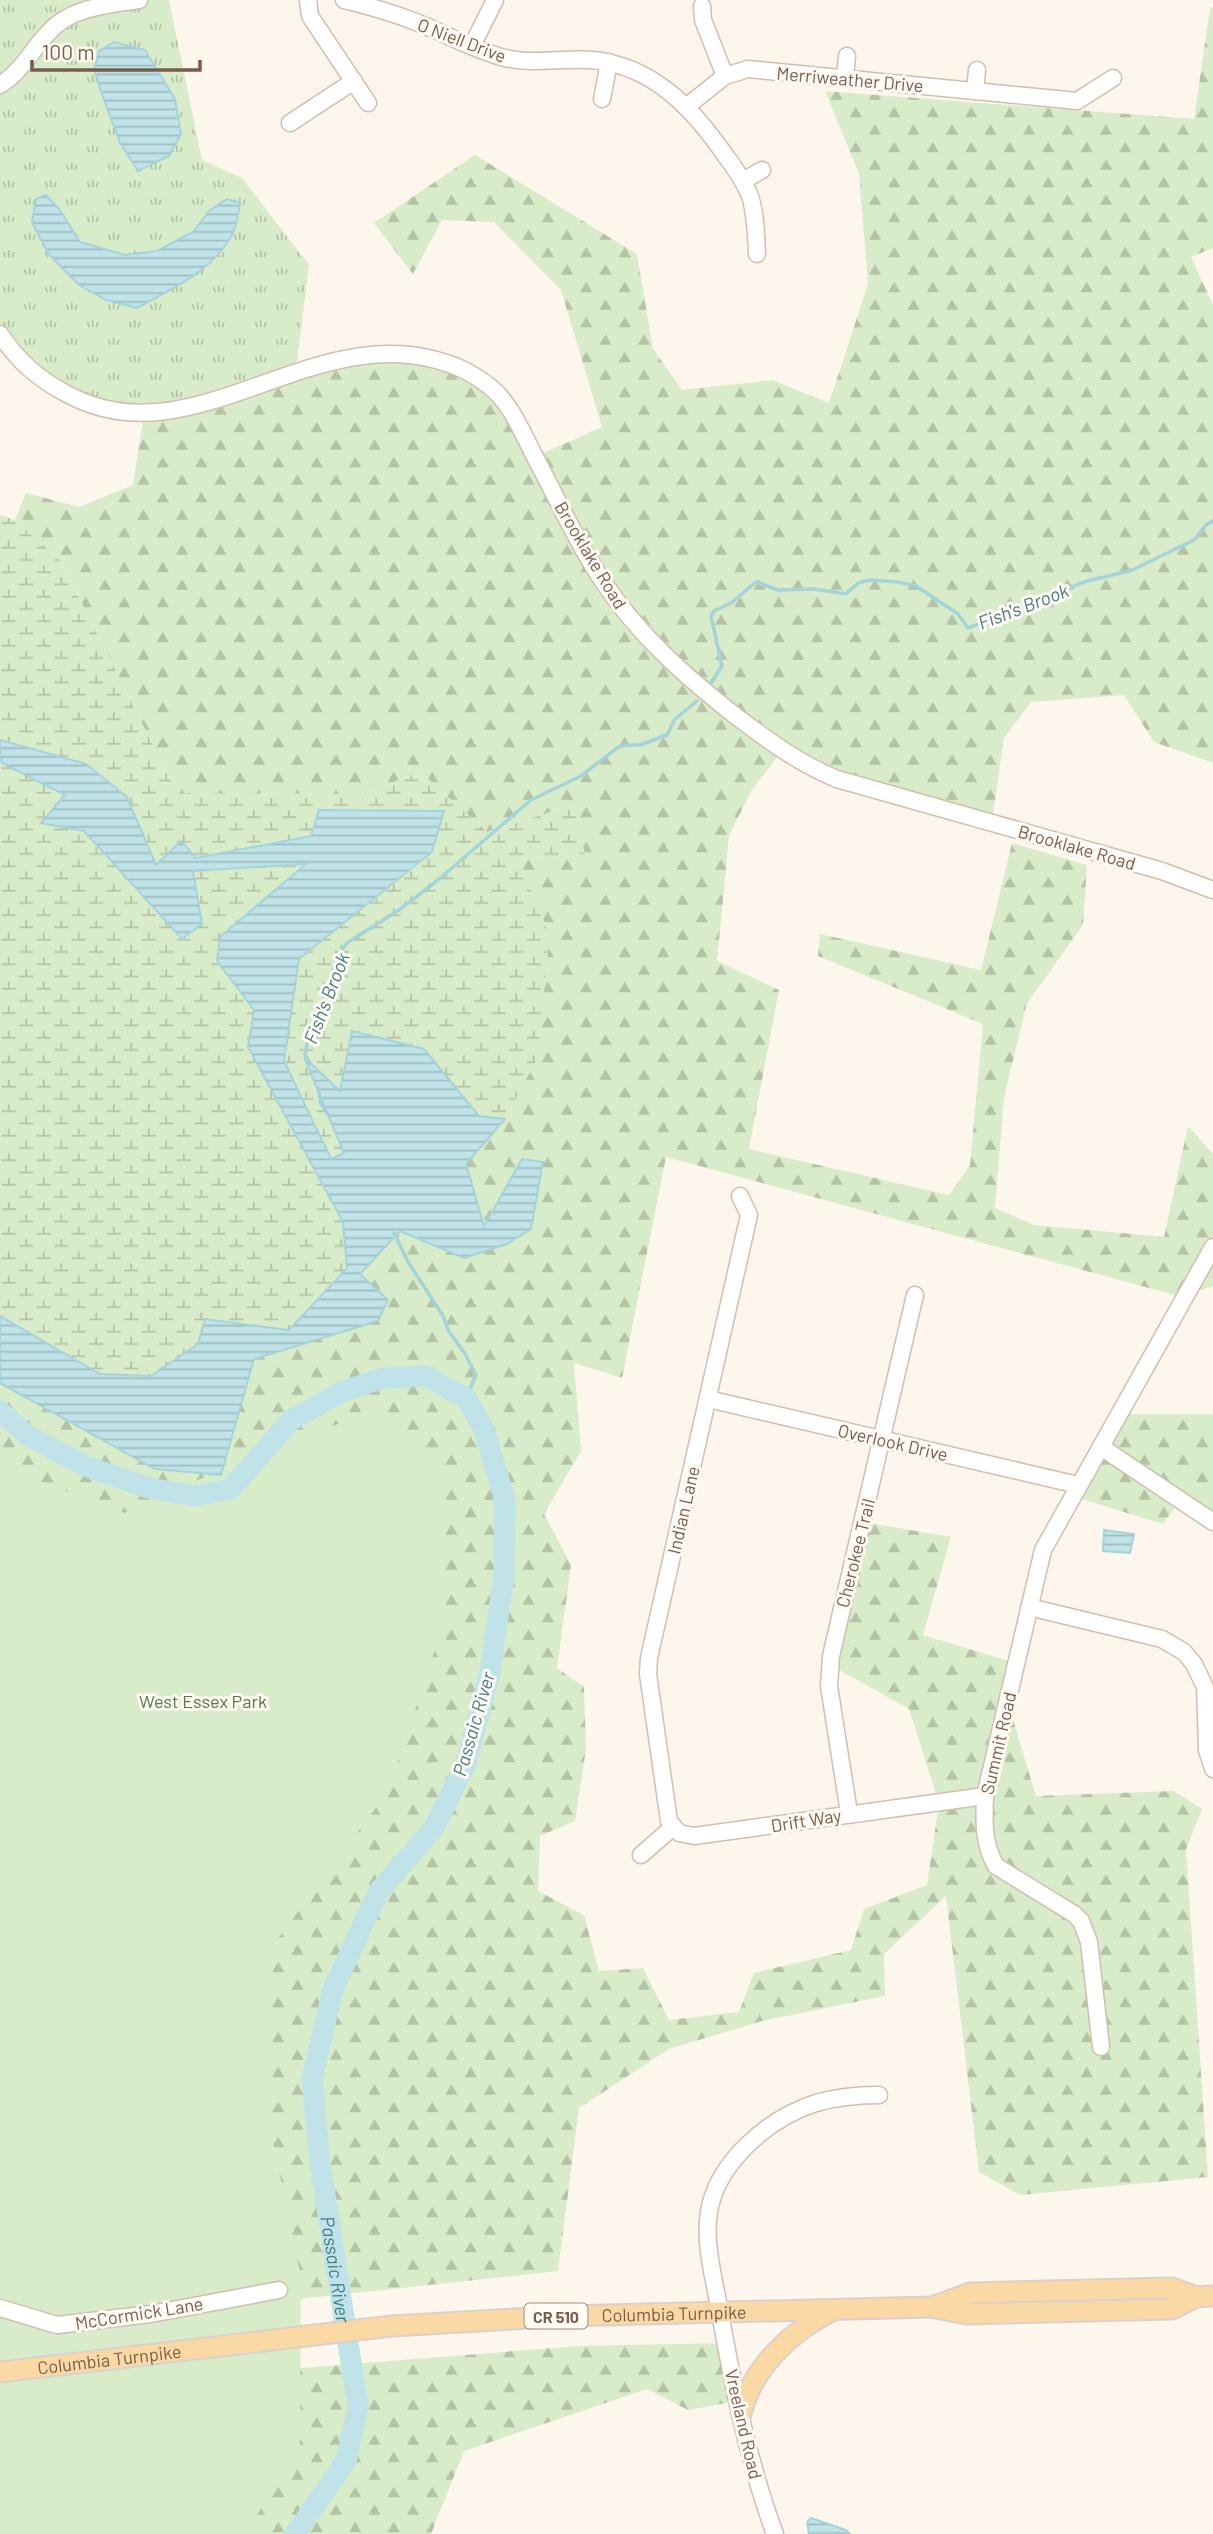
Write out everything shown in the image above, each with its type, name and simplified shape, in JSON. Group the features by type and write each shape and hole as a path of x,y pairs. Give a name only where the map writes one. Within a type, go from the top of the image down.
{"main road":[{"name":"Columbia Turnpike","path":"0,2372 391,2326 566,2316 931,2307 967,2314 1172,2309 1205,2296"},
{"path":"741,2414 749,2392 771,2357 798,2332 834,2310"}],"street":[{"path":"0,85 18,72 56,24 89,9 139,0"},
{"path":"308,0 310,16 368,103"},
{"name":"O Niell Drive","path":"346,0 416,22 500,56 527,61 588,59 609,62 651,78 686,107 711,134 743,181 754,214 757,254"},
{"path":"472,46 495,0"},
{"path":"686,107 725,76 703,20 702,6"},
{"path":"845,78 847,56"},
{"path":"602,99 609,62"},
{"name":"Merriweather Drive","path":"725,76 748,69 1077,101 1113,78"},
{"path":"975,91 977,70"},
{"path":"290,123 354,81"},
{"path":"743,181 762,170"},
{"name":"Brooklake Road","path":"0,334 25,367 50,385 91,405 136,414 194,406 317,365 368,354 414,356 466,371 483,382 508,407 583,548 601,579 632,622 691,680 791,757 837,779 1151,868 1213,890"},
{"name":"Indian Lane","path":"673,1827 666,1807 648,1674 649,1658 749,1215 740,1196"},
{"path":"1213,1247 1101,1447 1213,1522"},
{"name":"Cherokee Trail","path":"849,1813 829,1671 915,1295"},
{"name":"Overlook Drive","path":"708,1399 1079,1485"},
{"name":"Summit Road","path":"1101,1447 1043,1550 985,1796 984,1832 990,1857 996,1866 1074,1914 1087,1933 1101,2046"},
{"path":"1029,1607 1162,1639 1184,1652 1194,1664 1205,1687 1207,1750 1213,1769"},
{"name":"Drift Way","path":"673,1827 679,1833 694,1836 849,1813 943,1804 985,1796"},
{"path":"641,1855 673,1827"},
{"name":"Vreeland Road","path":"775,2534 750,2462 720,2313 708,2237 709,2213 719,2179 742,2151 776,2123 814,2104 851,2095 879,2095"},
{"name":"McCormick Lane","path":"0,2308 57,2325 151,2314 279,2290"}],"green space":[{"path":"0,0 169,0 202,160 242,178 309,265 296,370 144,414 55,390 0,333"},
{"path":"1213,7 1213,248 1191,257 1213,305 1213,763 1154,742 1124,695 1031,702 1004,738 992,821 838,780 781,752 751,791 729,836 717,961 779,990 749,1149 949,1195 970,1165 983,1024 818,956 820,934 981,970 1012,843 1087,865 1083,925 1027,1003 1004,1097 995,1208 1034,1225 1164,1237 1188,1126 1213,1154 1213,1286 1182,1297 666,1157 622,1378 574,1363 581,1451 544,1514 571,1565 557,1668 584,1687 586,1749 575,1821 540,1836 538,1891 584,1915 599,1971 643,1968 669,2020 739,2012 754,1973 851,1950 864,1909 927,1885 939,1803 909,1709 829,1664 863,1522 951,1537 923,1635 1012,1662 1005,1693 1036,1796 1174,1791 1202,1809 1186,1849 1208,2177 1020,2195 979,2172 946,1896 884,1954 885,1996 762,2021 669,2049 579,2108 558,2271 309,2298 0,2346 0,1383 154,1469 221,1475 254,1359 378,1321 360,1274 401,1230 464,1258 507,1244 522,1159 484,1227 466,1164 505,1119 550,937 519,859 584,854 573,805 487,832 420,772 362,794 177,793 60,560 15,520 26,493 79,507 133,485 144,414 386,354 457,369 492,391 530,459 602,427 561,290 494,222 442,220 413,274 374,223 475,155 637,254 653,349 682,390 772,380 829,403 868,284 859,174 825,91 1194,119 1210,8"},
{"path":"0,515 15,520 60,560 177,793 362,794 420,772 487,832 573,805 585,854 519,859 550,937 537,1059 505,1119 479,1116 424,1049 340,1091 306,1059 344,1154 330,1159 284,1061 299,960 432,853 312,836 156,865 127,797 86,764 0,740"},
{"path":"0,758 3,763 66,795 42,823 84,831 182,938 202,924 193,871 307,864 220,937 217,961 254,1010 248,1047 343,1222 348,1268 289,1330 205,1320 198,1344 151,1376 100,1374 0,1316"},
{"name":"West Essex Park","path":"378,1410 439,1460 438,1641 387,1793 274,1944 265,2104 301,2277 300,2447 245,2534 0,2534 0,1451 19,1474 125,1513 269,1448"},
{"path":"1117,1414 1213,1414 1213,1520 1180,1500 1163,1524 1072,1496"},
{"path":"727,2343 737,2401 688,2410 647,2389 464,2451 431,2534 0,2534 0,2398 252,2372 578,2346"}],"water":[{"path":"114,42 145,50 175,99 181,134 169,156 138,171 120,143 94,70 99,51"},
{"path":"46,195 60,210 80,242 125,255 157,251 193,232 209,211 227,199 240,203 234,231 213,260 190,278 137,308 106,300 79,285 48,254 32,222 36,199"},
{"path":"0,740 86,764 127,797 156,865 181,841 196,858 311,836 319,810 444,811 432,852 299,959 284,1061 331,1159 344,1153 304,1057 340,1091 352,1031 424,1049 479,1116 505,1119 466,1164 484,1226 522,1159 543,1162 531,1229 507,1244 464,1258 400,1231 360,1274 388,1300 378,1321 254,1359 221,1475 155,1469 0,1383 0,1316 100,1374 151,1376 198,1344 205,1319 289,1330 347,1268 343,1222 248,1047 254,1010 217,961 220,937 306,864 193,871 202,924 182,939 84,831 41,823 65,795 2,763"},
{"path":"1104,1530 1134,1534 1130,1553 1103,1551"},
{"path":"811,2518 846,2530 850,2534 809,2534 807,2522"}],"waterway":[{"name":"Fish's Brook","path":"711,683 722,666 711,616 714,611 731,603 756,582 778,590 814,589 846,594 858,583 869,580 898,582 916,586 958,614 968,628 1087,581 1130,571 1194,540 1206,525 1213,521"},
{"name":"Fish's Brook","path":"310,1064 305,1054 310,1031 339,953 347,943 399,910 438,880 531,800 581,776 623,745 640,745 667,735 675,719 697,701"},
{"name":"Fish's Brook","path":"318,1088 321,1104 329,1116"},
{"name":"Fish's Brook","path":"394,1233 407,1260 476,1375 466,1398"},
{"name":"Passaic River","path":"0,1411 27,1435 85,1466 149,1488 195,1496 231,1489 291,1420 344,1391 383,1378 425,1376 466,1398 484,1429 505,1501 504,1575 490,1672 466,1763 434,1828 379,1891 333,1989 312,2079 320,2163 358,2407 346,2461 295,2534"}]}
